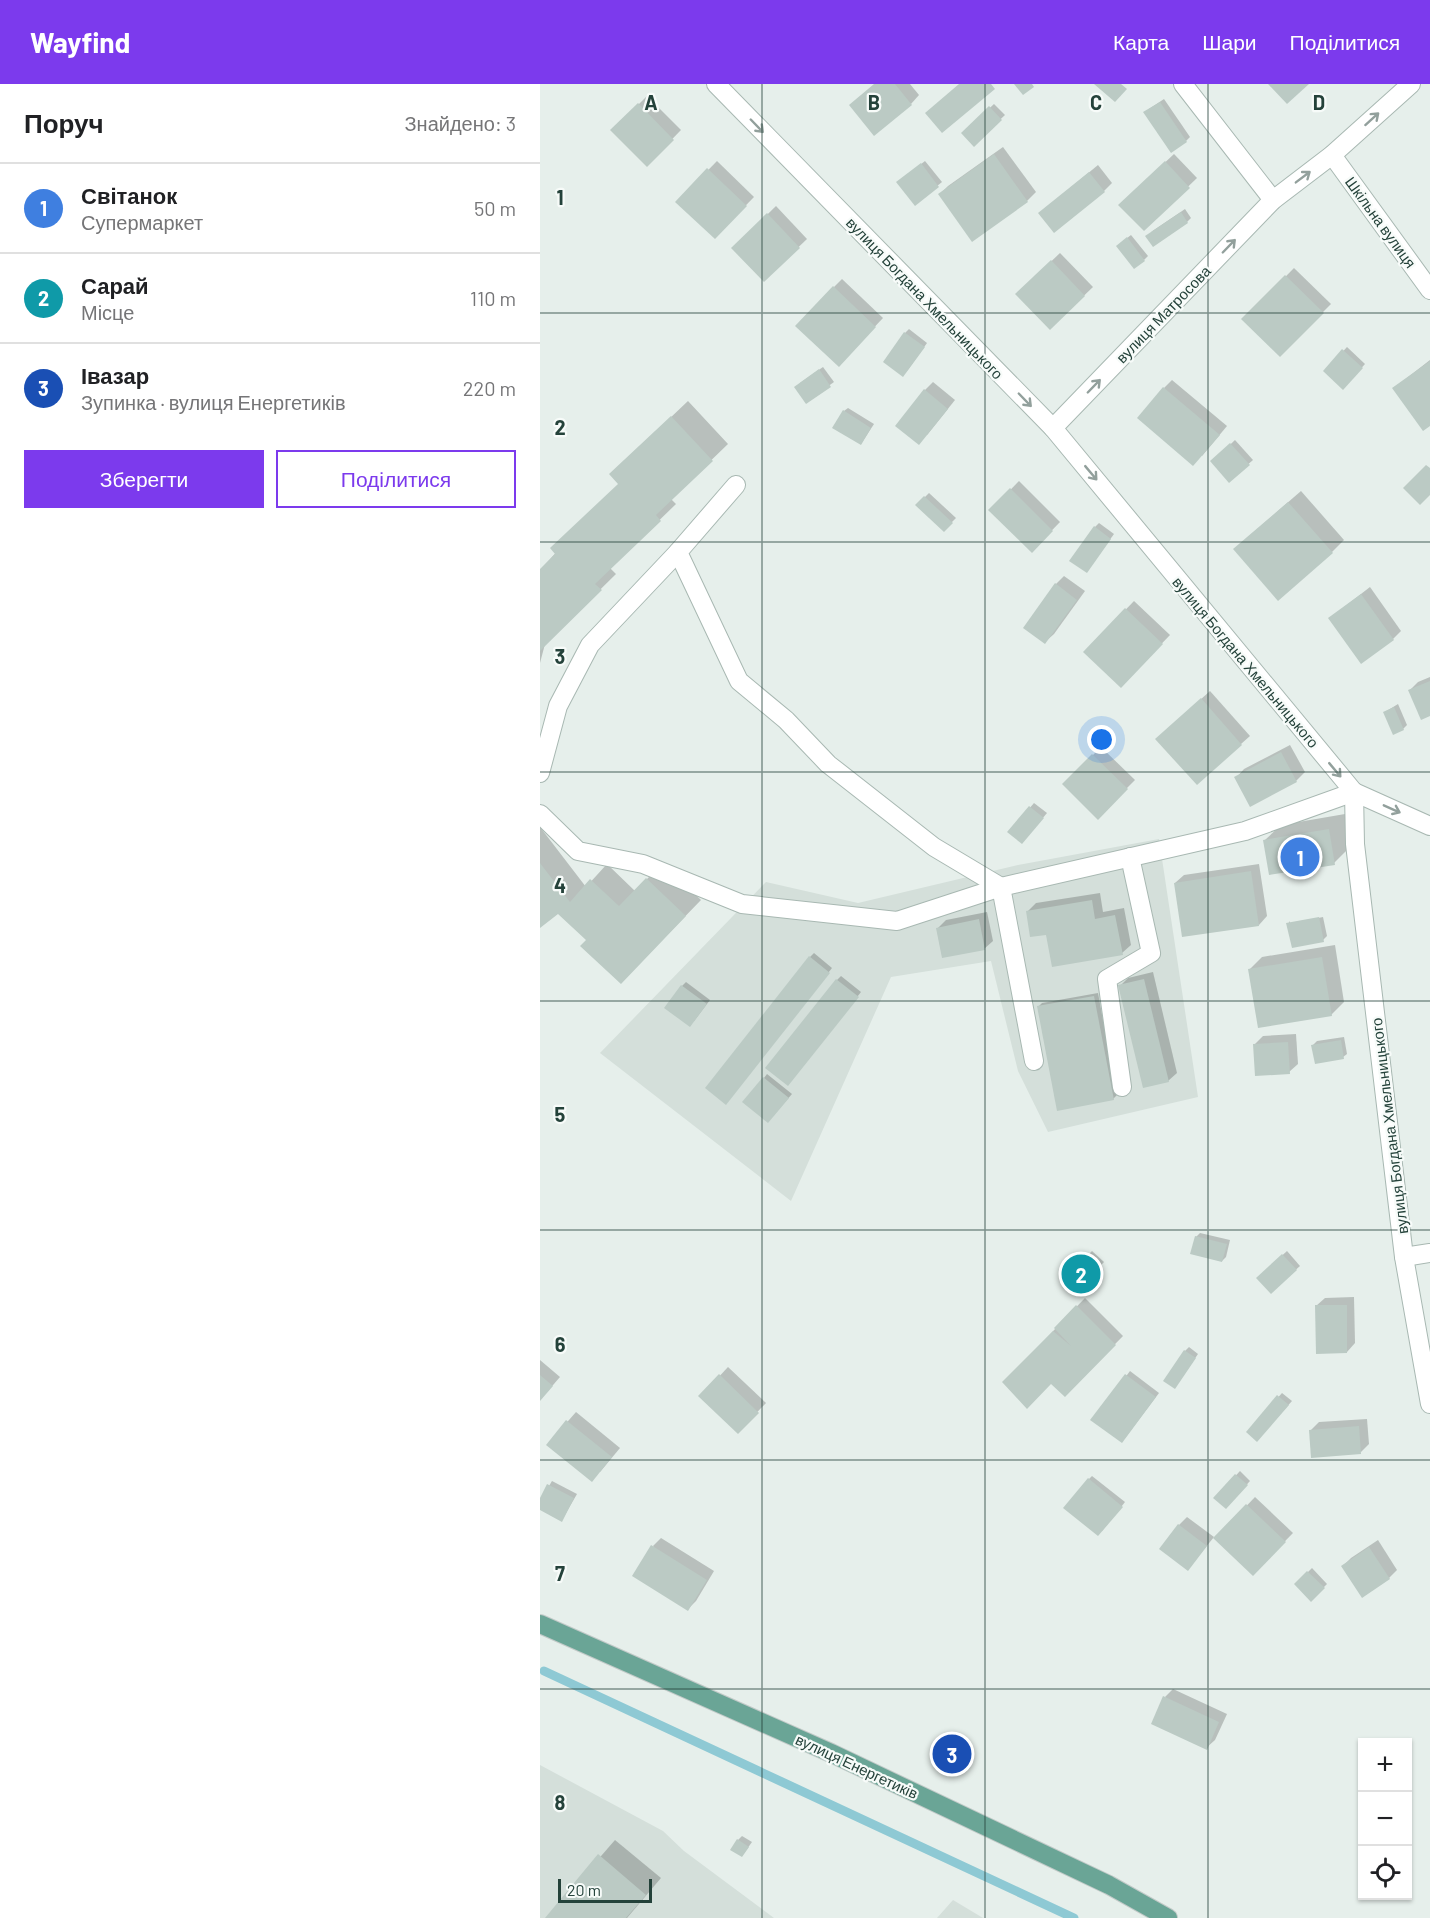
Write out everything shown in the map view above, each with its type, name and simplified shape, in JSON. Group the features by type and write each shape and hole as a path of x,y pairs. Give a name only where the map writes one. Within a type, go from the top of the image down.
{"main road":[{"name":"вулиця Енергетиків","path":"540,1624 831,1753 1109,1885 1166,1918"}],"street":[{"name":"вулиця Богдана Хмельницького","path":"716,84 1053,428 1354,792 1355,844 1404,1257 1430,1404"},
{"path":"1183,84 1273,200"},
{"path":"1332,155 1411,84"},
{"name":"вулиця Матросова","path":"1053,428 1273,200 1332,155"},
{"name":"Шкільна вулиця","path":"1332,155 1430,290"},
{"path":"540,773 558,706 590,645 678,552 736,485"},
{"path":"678,552 739,681 786,720 828,765 934,848 1001,887 1034,1061"},
{"path":"540,814 578,851 643,864 742,904 897,921 1001,887 1245,831 1354,792 1430,826"},
{"path":"1122,1087 1107,979 1151,953 1130,857"},
{"path":"1404,1257 1430,1253"}],"shaded area":[{"path":"1159,839 1198,1097 1048,1132 1018,1071 991,961 891,977 791,1201 600,1053 766,882 858,903 1018,865"},
{"path":"540,1765 663,1831 684,1851 774,1918 540,1918"},
{"path":"953,1900 983,1918 937,1918"}],"building":[{"path":"874,84 895,84 912,105 874,136 849,105"},
{"path":"959,84 991,84 995,89 942,133 925,113"},
{"path":"1014,84 1032,84 1034,87 1023,95"},
{"path":"1094,84 1121,84 1127,89 1115,102"},
{"path":"1268,84 1309,84 1287,104"},
{"path":"1160,102 1187,142 1171,153 1143,112"},
{"path":"638,103 674,140 647,167 610,130"},
{"path":"989,106 1002,120 974,147 961,133"},
{"path":"994,154 1028,202 972,242 938,194"},
{"path":"1165,161 1190,188 1144,231 1118,205"},
{"path":"921,163 939,187 915,206 896,182"},
{"path":"707,168 747,206 715,239 675,202"},
{"path":"1089,172 1105,192 1054,233 1038,213"},
{"path":"1181,212 1188,223 1153,247 1145,236"},
{"path":"767,213 800,248 764,282 731,248"},
{"path":"1127,237 1145,261 1134,269 1116,246"},
{"path":"1051,260 1085,296 1050,330 1015,294"},
{"path":"1285,275 1324,313 1280,357 1241,319"},
{"path":"833,286 876,327 839,367 795,326"},
{"path":"904,332 925,347 903,377 883,362"},
{"path":"1342,349 1363,368 1343,390 1323,371"},
{"path":"1430,361 1430,426 1423,431 1392,388"},
{"path":"819,369 831,387 806,404 794,387"},
{"path":"1163,387 1220,435 1193,466 1137,418"},
{"path":"924,389 948,409 919,445 895,426"},
{"path":"843,410 871,428 861,445 832,428"},
{"path":"671,416 713,461 656,515 661,521 595,584 602,590 540,651 540,569 555,554 550,548 618,484 609,474"},
{"path":"1230,443 1250,465 1229,483 1210,461"},
{"path":"1426,465 1430,468 1430,495 1420,505 1403,488"},
{"path":"1010,488 1053,531 1032,553 988,510"},
{"path":"924,496 953,523 944,532 915,505"},
{"path":"1288,502 1333,553 1278,601 1233,549"},
{"path":"1094,526 1111,539 1087,573 1069,561"},
{"path":"1055,583 1077,600 1045,644 1023,628"},
{"path":"1361,594 1394,640 1361,664 1328,618"},
{"path":"1125,608 1163,644 1121,688 1083,652"},
{"path":"1430,681 1430,716 1421,720 1408,690"},
{"path":"1201,698 1242,745 1197,785 1155,739"},
{"path":"1394,707 1404,730 1393,735 1383,712"},
{"path":"1281,752 1297,782 1250,807 1234,777"},
{"path":"1092,754 1128,789 1098,820 1062,784"},
{"path":"1029,806 1044,818 1022,844 1007,832"},
{"path":"1329,829 1335,865 1269,875 1263,840"},
{"path":"540,863 570,902 590,879 619,906 646,878 686,916 621,984 580,946 586,940 558,914 540,928"},
{"path":"1251,871 1259,926 1182,937 1174,883"},
{"path":"1092,900 1095,919 1115,915 1123,955 1052,967 1046,935 1030,937 1026,911"},
{"path":"1319,917 1324,942 1292,948 1286,923"},
{"path":"979,919 985,950 942,958 936,928"},
{"path":"809,956 830,973 726,1105 705,1088"},
{"path":"1322,957 1332,1016 1258,1028 1248,969"},
{"path":"836,979 859,997 788,1086 765,1068"},
{"path":"1144,979 1169,1082 1143,1088 1118,985"},
{"path":"681,985 707,1004 690,1027 664,1008"},
{"path":"1094,996 1114,1100 1057,1111 1037,1006"},
{"path":"1341,1040 1344,1059 1315,1064 1311,1045"},
{"path":"1288,1042 1290,1074 1255,1076 1253,1044"},
{"path":"763,1077 789,1098 768,1123 742,1102"},
{"path":"1195,1236 1227,1244 1222,1262 1190,1254"},
{"path":"1088,1254 1101,1267 1075,1294 1061,1281"},
{"path":"1282,1254 1297,1270 1271,1294 1256,1278"},
{"path":"1076,1305 1116,1345 1065,1397 1051,1384 1027,1409 1002,1382 1053,1331 1071,1346 1054,1328"},
{"path":"1315,1305 1347,1305 1347,1353 1316,1354"},
{"path":"1184,1350 1196,1358 1175,1389 1163,1381"},
{"path":"719,1374 759,1413 738,1434 698,1396"},
{"path":"1125,1374 1156,1397 1122,1443 1090,1420"},
{"path":"540,1375 553,1386 540,1401"},
{"path":"1277,1395 1289,1405 1257,1442 1246,1432"},
{"path":"566,1420 612,1457 592,1482 546,1445"},
{"path":"1359,1426 1361,1454 1311,1458 1309,1430"},
{"path":"1235,1474 1248,1485 1226,1509 1213,1498"},
{"path":"1088,1478 1123,1507 1098,1536 1063,1508"},
{"path":"547,1484 574,1498 562,1522 540,1510 540,1498"},
{"path":"1246,1504 1286,1542 1253,1576 1213,1538"},
{"path":"1178,1524 1207,1546 1188,1571 1159,1549"},
{"path":"651,1545 707,1580 688,1611 632,1576"},
{"path":"1369,1547 1390,1579 1362,1598 1341,1566"},
{"path":"1307,1571 1325,1588 1311,1602 1294,1584"},
{"path":"1163,1696 1219,1722 1207,1750 1151,1724"},
{"path":"737,1839 749,1847 742,1857 730,1850"},
{"path":"598,1854 646,1895 626,1918 545,1918"}],"waterway":[{"path":"544,1671 1074,1918"}],"place":[{"name":"Світанок","path":"1300,857"},
{"name":"Сарай","path":"1081,1274"},
{"name":"Івазар","path":"952,1754"}]}
